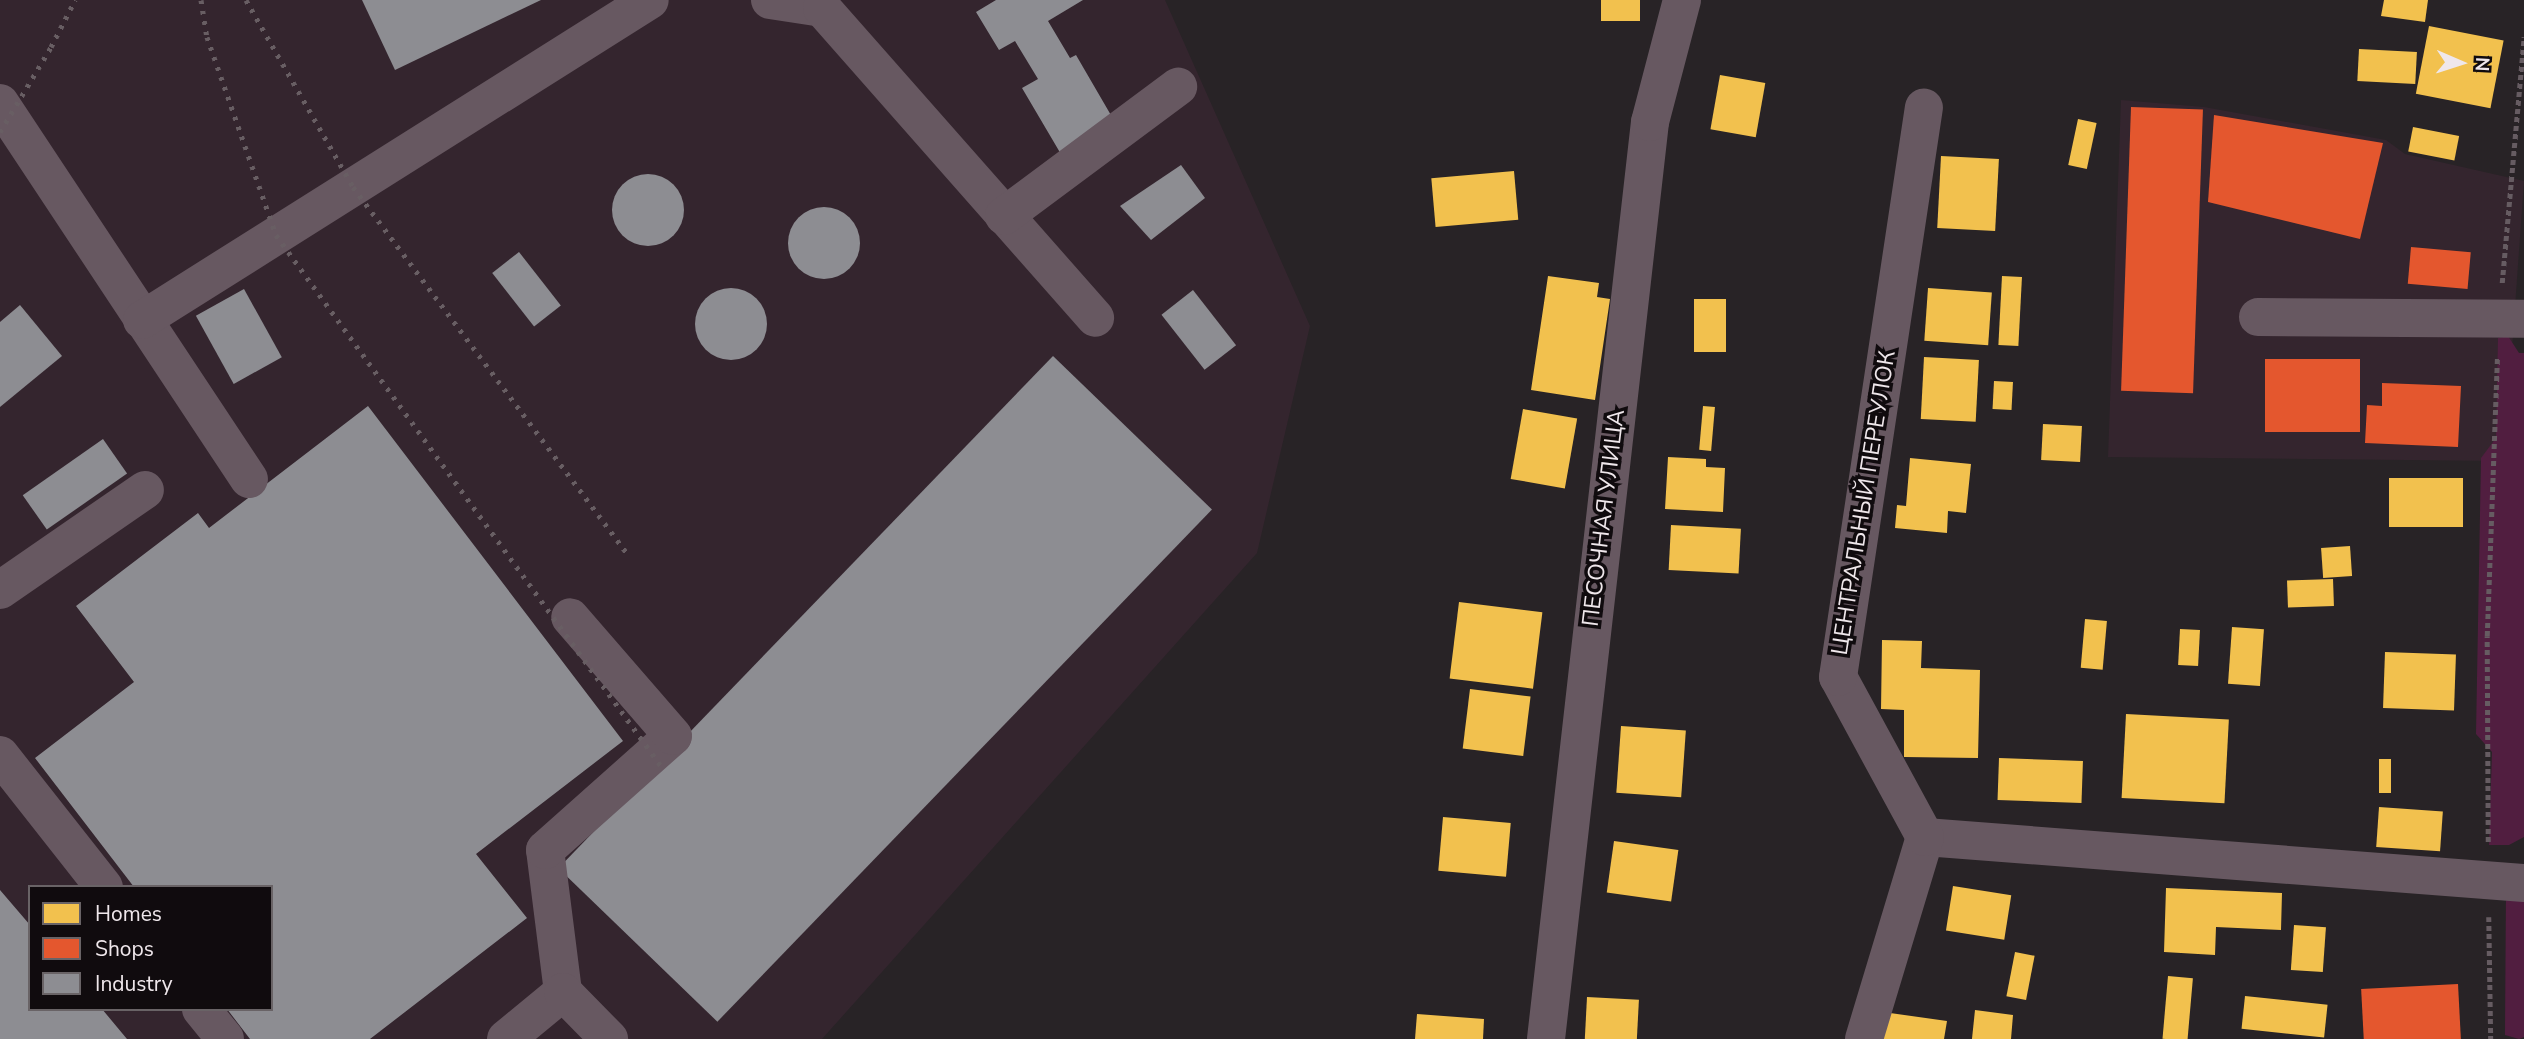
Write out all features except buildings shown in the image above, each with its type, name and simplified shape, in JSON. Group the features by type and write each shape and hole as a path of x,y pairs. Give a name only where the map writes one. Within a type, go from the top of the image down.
{"street":[{"path":"142,320 650,0"},
{"path":"770,0 822,8 1095,317"},
{"name":"ПЕСОЧНАЯ УЛИЦА","path":"1546,1039 1650,122 1682,0"},
{"path":"1004,216 1178,87"},
{"path":"0,103 249,479"},
{"name":"ЦЕНТРАЛЬНЫЙ ПЕРЕУЛОК","path":"1924,107 1838,677 1925,837"},
{"path":"2258,317 2511,319"},
{"path":"0,590 145,490"},
{"path":"570,617 673,736 545,850 563,992 609,1039"},
{"path":"0,755 102,885"},
{"path":"1864,1039 1925,837 2506,883"},
{"path":"506,1039 563,992"},
{"path":"203,1011 225,1039"}],"path":[{"path":"2491,1039 2506,883 2487,636 2511,319 2524,37"}],"shaded area":[{"path":"0,0 1165,0 1310,326 1257,553 822,1039 0,1039"},
{"path":"2121,100 2204,107 2386,140 2405,154 2524,181 2504,461 2108,457"},
{"path":"2508,336 2519,353 2524,353 2524,837 2509,845 2489,845 2492,752 2476,734 2481,458 2496,438 2498,338"},
{"path":"2506,890 2524,891 2524,1037 2519,1039 2505,1035"}],"railway":[{"path":"0,132 51,47 75,0"},
{"path":"201,0 207,37 276,235 661,766"},
{"path":"246,0 353,187 627,553"}]}
